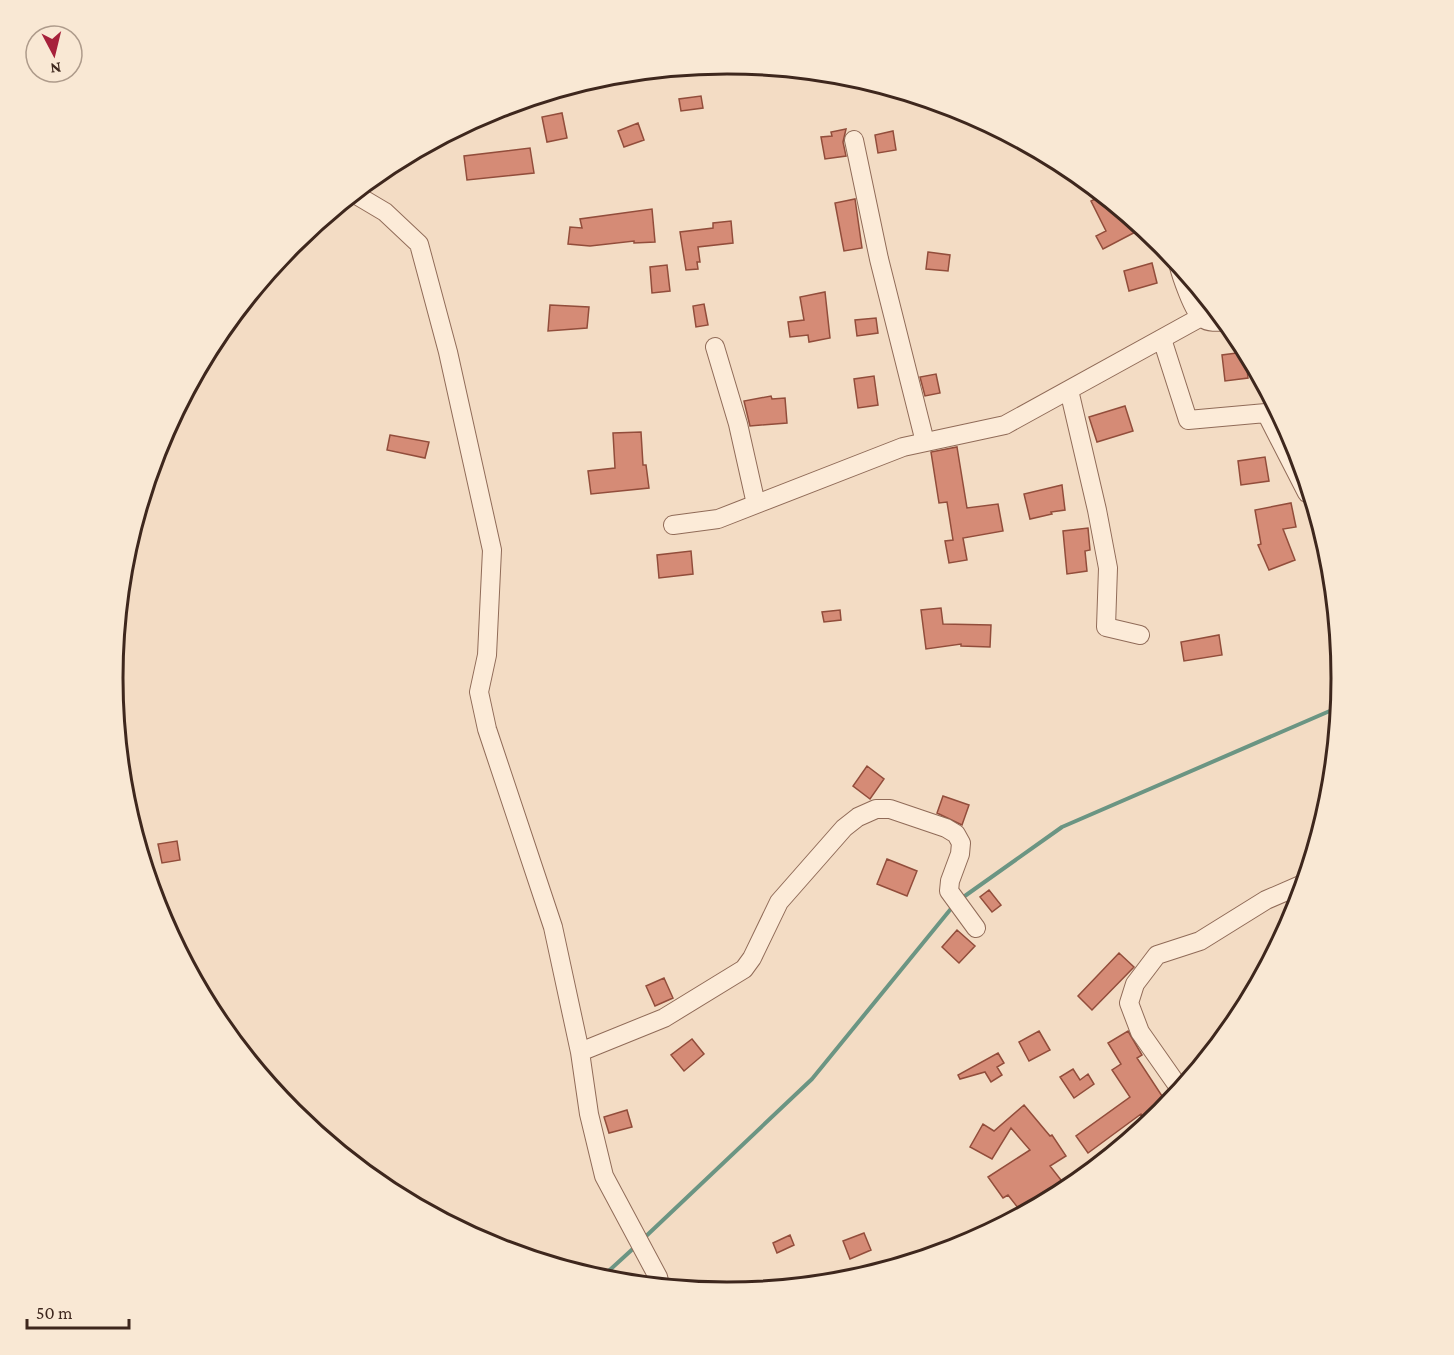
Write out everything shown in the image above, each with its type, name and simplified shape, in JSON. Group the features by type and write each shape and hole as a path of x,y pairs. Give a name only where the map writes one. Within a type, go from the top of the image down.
{"street":[{"path":"854,140 879,258 925,442"},
{"path":"360,197 385,212 419,244 448,352 492,550 487,655 479,692 487,729 553,927 580,1052 589,1114 604,1176 658,1277"},
{"path":"1187,287 1198,314 1202,318 1215,322"},
{"path":"673,525 718,519 903,447 1005,424 1202,318"},
{"path":"1162,339 1188,420 1266,413 1291,462"},
{"path":"715,347 738,424 756,504"},
{"path":"1069,390 1108,568 1106,627 1140,635"},
{"path":"580,1052 664,1018 744,969 752,958 779,902 844,828 858,817 876,809 890,809 946,828 956,834 961,843 960,854 950,881 949,891 976,928"},
{"path":"1175,1082 1140,1032 1129,1003 1135,984 1156,955 1200,941 1266,900 1293,888"}],"building":[{"path":"701,96 703,108 681,111 679,99"},
{"path":"562,113 567,138 547,142 542,117"},
{"path":"638,123 644,140 624,147 618,131"},
{"path":"846,129 843,142 846,156 825,159 821,137 832,136 831,132"},
{"path":"893,131 896,150 878,153 875,135"},
{"path":"530,148 534,173 467,180 464,156"},
{"path":"855,199 862,248 844,251 835,203"},
{"path":"1096,199 1135,232 1103,249 1096,236 1106,231 1091,201"},
{"path":"652,209 655,242 634,243 634,241 590,246 568,244 570,227 582,228 580,219"},
{"path":"731,221 733,243 698,247 700,262 697,262 698,269 686,270 680,232 713,228 713,223"},
{"path":"928,252 950,255 948,271 926,269"},
{"path":"1152,263 1157,283 1129,291 1124,271"},
{"path":"667,265 670,291 652,293 650,267"},
{"path":"825,292 830,338 809,342 808,335 790,337 788,322 804,320 800,297"},
{"path":"704,304 708,325 696,327 693,306"},
{"path":"550,305 589,307 587,328 548,331"},
{"path":"876,318 878,333 857,336 855,320"},
{"path":"1236,353 1247,372 1248,378 1225,381 1222,355"},
{"path":"936,374 940,393 925,396 920,377"},
{"path":"874,376 878,405 858,408 854,379"},
{"path":"771,396 772,399 785,398 787,423 750,426 744,401"},
{"path":"1125,406 1133,431 1097,442 1089,417"},
{"path":"641,432 643,465 646,465 649,488 591,494 588,471 615,468 613,433"},
{"path":"390,435 429,442 425,458 387,450"},
{"path":"957,447 967,508 998,504 1003,531 963,538 967,560 949,563 945,541 953,540 947,502 939,503 931,452"},
{"path":"1265,457 1269,481 1241,485 1238,461"},
{"path":"1062,485 1065,510 1030,519 1024,494"},
{"path":"1291,503 1296,527 1283,529 1295,560 1269,570 1258,545 1261,544 1255,510"},
{"path":"1088,528 1090,550 1085,551 1087,571 1067,574 1063,531"},
{"path":"691,551 693,574 659,578 657,555"},
{"path":"941,608 943,624 991,625 990,647 961,646 961,644 926,649 921,610"},
{"path":"840,610 841,620 824,622 822,612"},
{"path":"1219,635 1222,655 1184,661 1181,642"},
{"path":"867,766 884,779 870,799 853,786"},
{"path":"943,796 969,805 962,825 937,813"},
{"path":"177,841 180,860 162,863 158,844"},
{"path":"887,859 917,871 907,896 877,884"},
{"path":"989,890 1001,905 992,912 980,897"},
{"path":"957,930 975,946 959,963 942,947"},
{"path":"1119,953 1134,967 1092,1010 1078,996"},
{"path":"664,978 673,998 655,1006 646,986"},
{"path":"1039,1031 1050,1050 1029,1061 1019,1042"},
{"path":"1128,1031 1142,1055 1137,1058 1162,1096 1142,1116 1141,1114 1088,1153 1076,1136 1130,1097 1112,1070 1121,1064 1108,1043"},
{"path":"692,1039 704,1054 684,1071 671,1055"},
{"path":"998,1053 1004,1063 997,1067 1002,1075 991,1082 985,1072 960,1079 958,1075"},
{"path":"1073,1069 1080,1080 1088,1074 1094,1084 1074,1098 1060,1077"},
{"path":"1024,1105 1050,1136 1052,1135 1066,1156 1050,1166 1062,1181 1017,1207 1008,1195 1003,1198 988,1177 1030,1150 1011,1128 992,1159 970,1147 983,1124 994,1131"},
{"path":"627,1110 632,1127 609,1133 604,1117"},
{"path":"864,1233 871,1250 850,1259 843,1241"},
{"path":"790,1235 794,1245 777,1253 773,1243"}],"waterway":[{"path":"962,898 1062,827 1330,711"},
{"path":"643,1239 812,1079 954,905"},
{"path":"610,1270 636,1246"}]}
